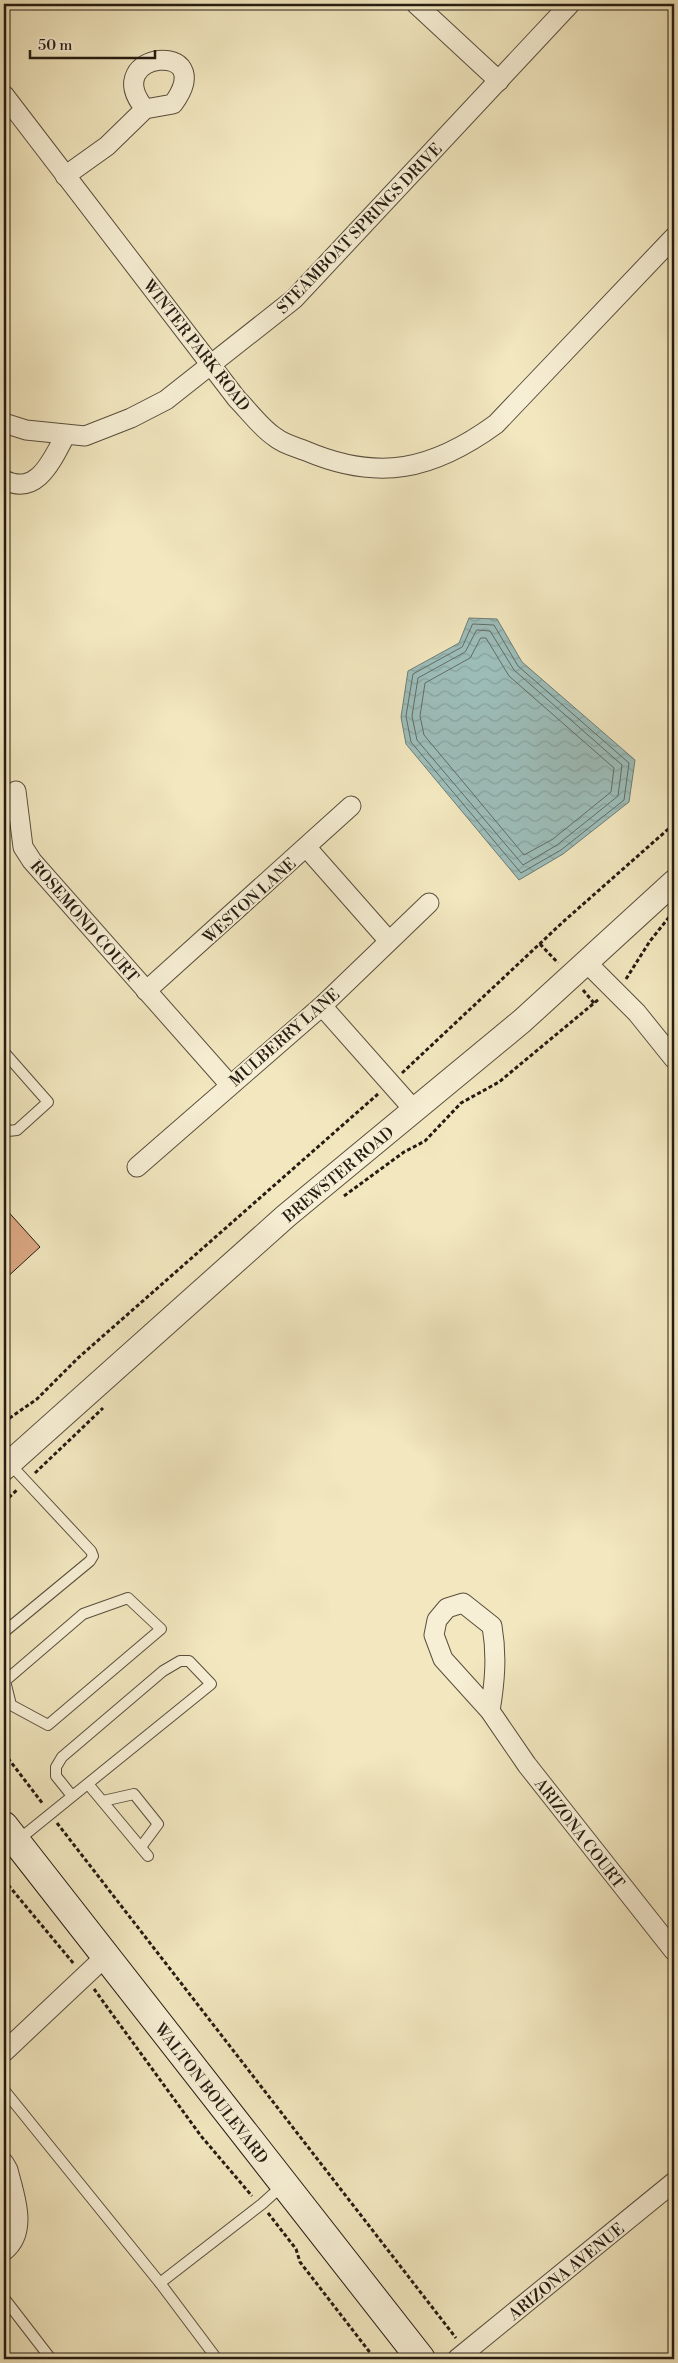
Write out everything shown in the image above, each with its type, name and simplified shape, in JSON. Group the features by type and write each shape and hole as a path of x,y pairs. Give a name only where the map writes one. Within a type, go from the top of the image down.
{"main road":[{"name":"WALTON BOULEVARD","path":"10,1833 421,2359"}],"street":[{"path":"416,4 499,81"},
{"name":"STEAMBOAT SPRINGS DRIVE","path":"4,423 26,430 65,436 85,436 131,418 166,400 294,299 570,4"},
{"name":"WINTER PARK ROAD","path":"4,95 237,400 275,438 326,459 370,468 404,468 448,454 475,439 496,424 674,237"},
{"path":"65,176 108,146 145,109"},
{"path":"4,480 24,486 35,482 65,436"},
{"name":"ROSEMOND COURT","path":"16,791 23,847 32,861 230,1085"},
{"name":"WESTON LANE","path":"146,991 307,848 351,806"},
{"path":"307,848 389,941"},
{"name":"BREWSTER ROAD","path":"6,1466 286,1216 522,1021 674,882"},
{"name":"MULBERRY LANE","path":"137,1167 322,1006 429,903"},
{"path":"586,962 637,1013 674,1059"},
{"path":"322,1006 415,1110"},
{"name":"ARIZONA COURT","path":"490,1711 496,1675 496,1647 492,1626 463,1603 447,1608 437,1620 434,1635 443,1659 490,1711 527,1765 674,1952"},
{"path":"4,2052 106,1956"},
{"path":"4,2163 14,2194 19,2222 8,2247 4,2251"},
{"name":"ARIZONA AVENUE","path":"462,2356 674,2182"}],"lane":[{"path":"4,1052 48,1102 17,1130 8,1131 4,1126"},
{"path":"4,1632 90,1561 93,1556 91,1551 26,1481 6,1466"},
{"path":"128,1598 161,1629 48,1725 8,1709 6,1681 83,1614 128,1598"},
{"path":"10,1833 51,1814 210,1684 189,1661 180,1661 163,1671 62,1757 56,1767 56,1776 72,1796"},
{"path":"88,1784 148,1856"},
{"path":"103,1802 134,1794 158,1824 141,1847"},
{"path":"4,2090 160,2283 217,2359"},
{"path":"160,2283 262,2204 284,2184"},
{"path":"4,2298 51,2359"}],"path":[{"path":"4,1422 36,1399 78,1358 391,1083 564,921 674,824"},
{"path":"340,1200 404,1152 425,1141 460,1103 499,1082 630,975 645,948 674,911"},
{"path":"4,1502 106,1406"},
{"path":"4,1753 462,2356"},
{"path":"4,1880 85,1976 201,2136 249,2194 262,2204 296,2249 300,2262 375,2359"}],"water":[{"path":"469,618 497,619 522,662 635,760 629,802 563,854 519,880 406,744 401,717 408,671 459,643"}],"building":[{"path":"4,1207 40,1247 4,1280"}]}
